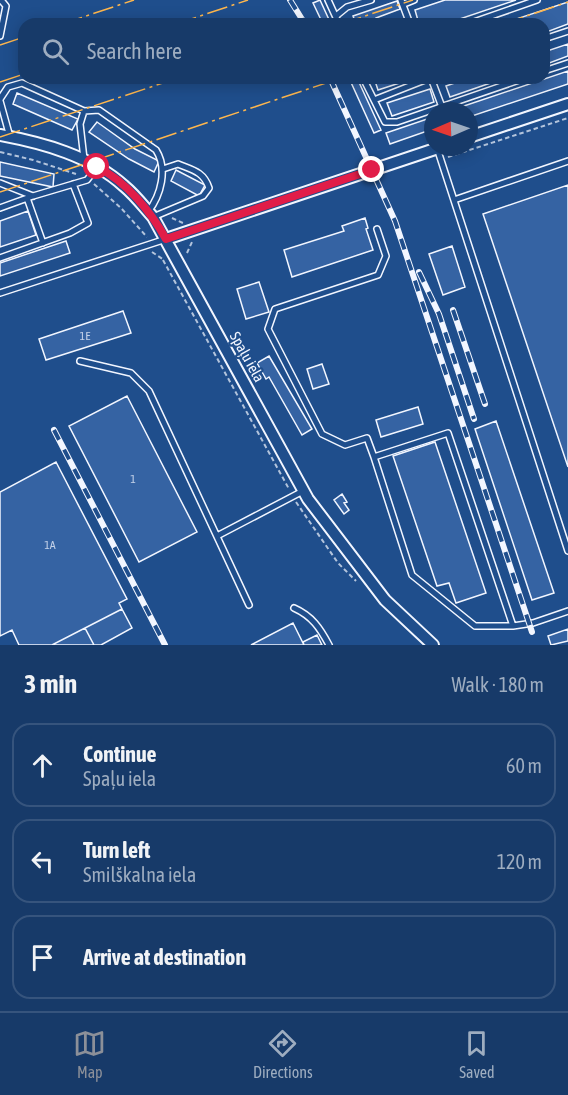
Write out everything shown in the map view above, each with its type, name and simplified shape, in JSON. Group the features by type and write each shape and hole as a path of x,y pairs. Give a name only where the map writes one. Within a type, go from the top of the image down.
{"street":[{"path":"478,135 568,104"},
{"name":"Spaļu iela","path":"5,136 54,148 84,160 125,186 150,214 166,239 303,491 385,600 433,645"},
{"path":"166,239 424,153"}],"lane":[{"path":"0,36 6,6 1,0"},
{"path":"328,0 336,16 347,7 371,0"},
{"path":"408,18 402,2 414,0"},
{"path":"485,18 537,0"},
{"path":"550,37 568,31"},
{"path":"550,69 568,63"},
{"path":"5,136 0,100 8,87 18,84"},
{"path":"24,84 84,111 99,110 156,150 164,170 156,202 150,214"},
{"path":"366,84 385,122 398,122 424,113"},
{"path":"374,100 415,84"},
{"path":"433,84 440,102"},
{"path":"456,102 508,84"},
{"path":"84,111 80,124 84,160"},
{"path":"441,156 568,551"},
{"path":"454,200 568,161"},
{"path":"150,214 203,196 209,188 206,178 195,170 178,164 164,170"},
{"path":"0,208 87,180 97,167"},
{"path":"0,183 30,197 43,243"},
{"path":"0,258 70,233 88,223 73,184"},
{"path":"377,229 386,256 378,275 275,309 268,329 322,434 345,445 368,438 412,575 475,626 513,626 533,623 568,611"},
{"path":"0,293 166,239"},
{"path":"80,361 131,373 149,391 249,606"},
{"path":"374,457 448,433 513,626"},
{"path":"217,536 303,491"},
{"path":"294,608 304,612 319,626 329,645"}],"building":[{"path":"320,0 328,18 320,18 313,3"},
{"path":"445,0 516,0 463,18 417,18 415,10"},
{"path":"397,1 400,9 376,18 354,18 353,16"},
{"path":"568,2 568,24 550,31 550,18 519,18"},
{"path":"568,44 568,56 550,63 550,50"},
{"path":"568,71 568,84 478,114 478,102 476,102 529,84 550,84 550,77"},
{"path":"352,84 360,84 381,130 374,133"},
{"path":"376,84 396,84 378,90"},
{"path":"452,84 488,84 450,97 446,86"},
{"path":"430,89 434,102 424,102 424,105 392,116 387,103"},
{"path":"17,93 78,119 72,130 13,104"},
{"path":"424,120 424,132 390,144 386,133"},
{"path":"97,122 135,149 159,161 154,172 129,159 89,132"},
{"path":"0,162 54,174 53,187 0,176"},
{"path":"176,170 205,185 199,196 171,181"},
{"path":"568,185 568,467 483,214"},
{"path":"28,211 36,235 0,247 0,221"},
{"path":"365,218 373,250 292,277 284,250 344,231 342,226"},
{"path":"66,241 70,253 0,276 0,263"},
{"path":"452,246 465,287 443,295 429,254"},
{"path":"259,282 269,312 246,319 237,289"},
{"path":"123,311 131,333 46,360 39,339"},
{"path":"269,356 312,429 302,435 269,377 266,379 257,363"},
{"path":"322,364 329,384 313,389 307,369"},
{"path":"127,396 197,532 139,562 69,426"},
{"path":"418,407 423,424 381,437 376,420"},
{"path":"496,421 554,593 532,600 475,429"},
{"path":"435,442 486,593 456,603 449,583 437,586 393,456"},
{"path":"56,462 127,599 119,603 122,609 52,645 19,645 12,630 0,636 0,492"},
{"path":"342,494 349,510 344,514 334,500"},
{"path":"122,609 132,628 101,645 94,645 85,628"},
{"path":"293,623 304,645 251,645"},
{"path":"85,628 94,645 52,645"},
{"path":"568,629 568,641 551,645 548,636"},
{"path":"317,635 322,645 304,645 303,642"}],"railway":[{"path":"290,0 301,18"},
{"path":"333,84 395,221 532,632"},
{"path":"419,272 439,314 474,419"},
{"path":"453,310 485,404"},
{"path":"54,430 165,645"}],"power":[{"path":"80,18 134,0"},
{"path":"194,18 248,0"},
{"path":"359,18 413,0"},
{"path":"521,18 568,2"},
{"path":"0,45 18,39"},
{"path":"0,82 18,76"},
{"path":"0,137 160,84"},
{"path":"0,192 323,84"}],"route":[{"path":"97,167 125,186 153,217 166,239 372,170"}]}
